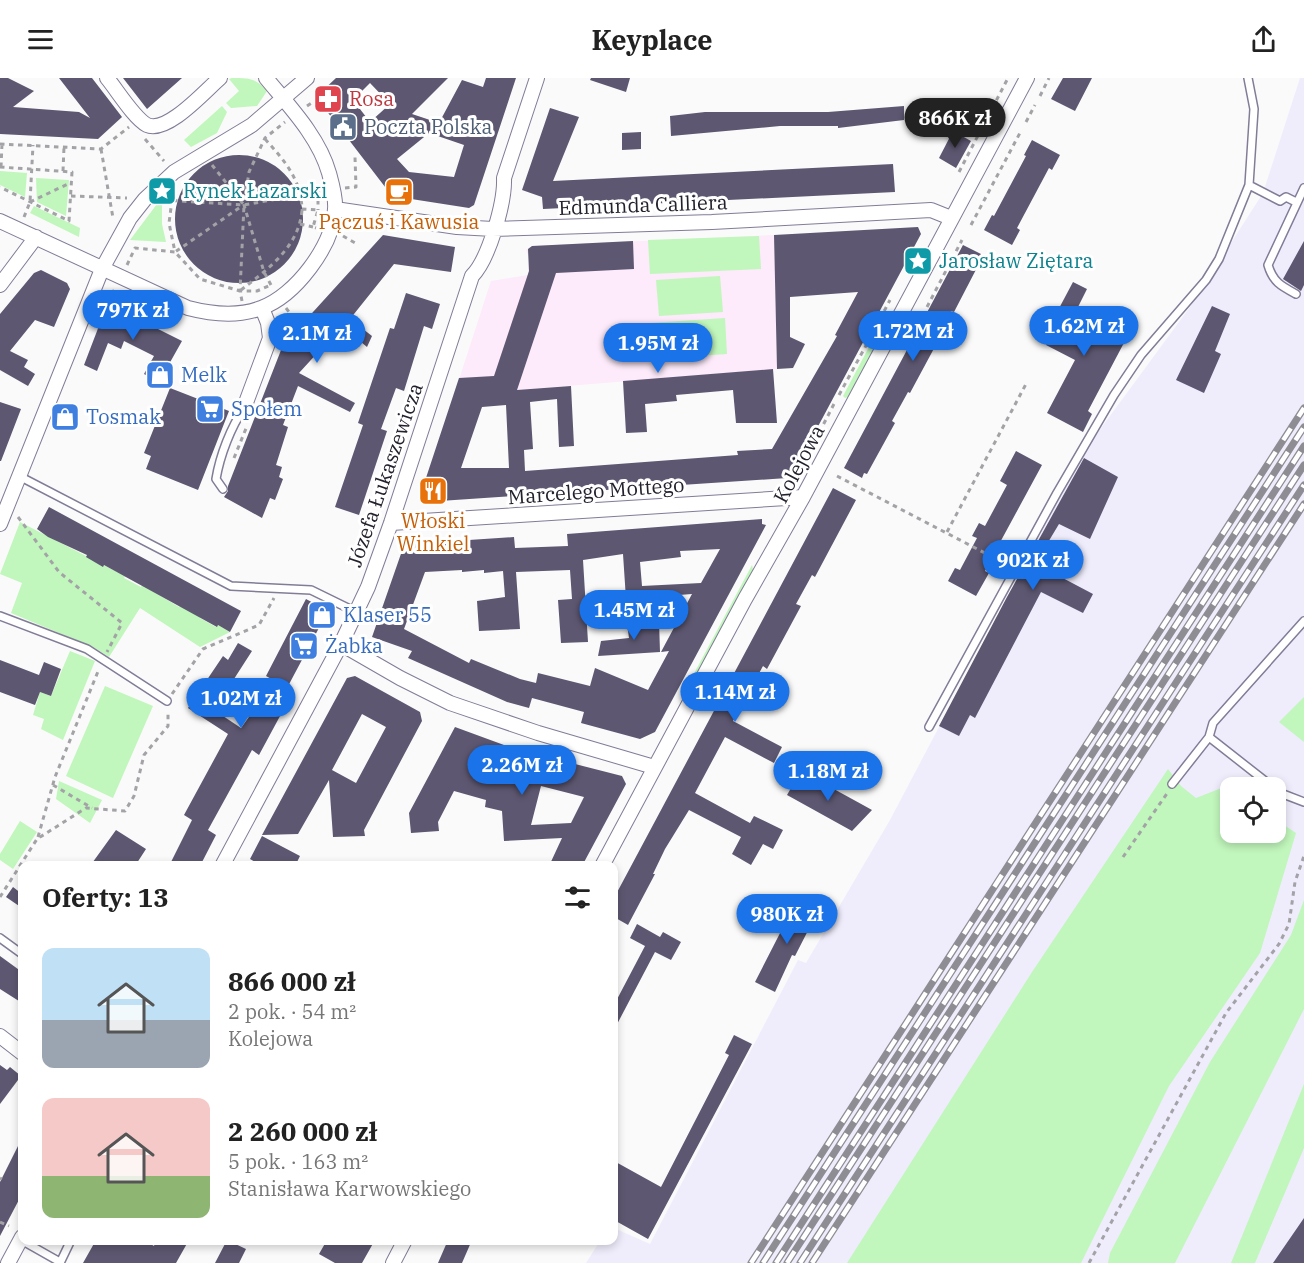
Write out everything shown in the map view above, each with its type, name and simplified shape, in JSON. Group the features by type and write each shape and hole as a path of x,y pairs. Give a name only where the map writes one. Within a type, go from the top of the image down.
{"street":[{"path":"107,78 133,118 147,125 158,127 169,123 220,78"},
{"path":"0,221 188,308 221,314 262,308 275,291 307,273 322,250 335,209 323,156 295,114 266,78"},
{"path":"0,524 102,269 117,239 146,199 174,172 252,125 307,78"},
{"name":"Józefa Łukaszewicza","path":"225,861 341,644 368,587 472,276 480,268 494,229 505,194 504,178 537,78"},
{"name":"Kolejowa","path":"605,861 803,498 1027,78"},
{"name":"Edmunda Calliera","path":"335,209 457,227 494,229 712,222 931,210 951,218"},
{"path":"0,285 36,237"},
{"path":"244,408 270,338 268,323 262,308"},
{"name":"Marcelego Mottego","path":"391,523 803,498"},
{"path":"341,644 400,678 450,703 538,733 654,767"},
{"path":"0,1036 18,1050"},
{"path":"8,1263 18,1245"},
{"path":"393,1263 402,1245"}],"lane":[{"path":"929,727 1114,395 1142,355 1206,280 1220,259 1249,185 1254,109 1248,78"},
{"path":"1249,185 1280,201 1286,197 1296,202"},
{"path":"1296,294 1277,284 1271,278 1268,265 1304,188"},
{"path":"223,489 216,478 218,466 244,408"},
{"path":"19,476 231,586 311,590 356,612"},
{"path":"0,616 87,650 167,701"},
{"path":"1172,784 1209,737 1213,723 1304,621"},
{"path":"1209,737 1261,777"},
{"path":"1286,795 1304,802"},
{"path":"0,938 18,951"},
{"path":"33,1245 60,1262 68,1245"}],"path":[{"path":"957,176 1008,78"},
{"path":"1040,96 1049,78"},
{"path":"244,312 240,291 244,205 249,172 265,138 313,102"},
{"path":"1026,122 1035,105"},
{"path":"0,187 69,220 72,172 1,167 1,144 101,149 133,118"},
{"path":"240,291 264,272 288,248 300,224 302,209 301,193 288,165 252,125"},
{"path":"971,225 1021,131"},
{"path":"140,132 174,172"},
{"path":"26,212 30,202 33,145"},
{"path":"63,171 64,147"},
{"path":"101,149 117,239"},
{"path":"203,153 244,205 264,272 296,321"},
{"path":"71,196 244,205 301,193 356,187 355,157"},
{"path":"30,202 72,182"},
{"path":"313,227 318,210 318,192"},
{"path":"172,200 169,223 175,252 200,279 240,291 275,291"},
{"path":"112,294 135,248 175,252 244,205"},
{"path":"302,209 318,210"},
{"path":"300,224 329,232 357,244"},
{"path":"927,307 962,240"},
{"path":"839,395 875,329"},
{"path":"948,532 1026,384"},
{"path":"802,465 835,402"},
{"path":"837,476 1016,569"},
{"path":"17,516 59,572 122,623 103,660 53,785 37,839 23,861"},
{"path":"37,839 86,808 125,811 134,796 144,755 168,726 167,701 203,649 259,625 280,588"},
{"path":"1123,857 1172,784"},
{"path":"53,785 93,809"},
{"path":"1089,1263 1226,1013 1279,944 1289,924 1295,882 1304,856"},
{"path":"0,897 18,869"},
{"path":"0,1221 9,1226"}],"shaded area":[{"path":"1300,78 1304,78 1304,1263 586,1263 597,1245 618,1245 618,1230 650,1244 798,960 806,963 890,820 1085,450 1190,307 1263,193"},
{"path":"774,235 777,369 454,395 491,281 528,275 529,257 526,250 532,246"}],"green space":[{"path":"229,79 251,80 259,83 267,91 257,106 231,108 226,103 239,91"},
{"path":"222,106 227,112 217,133 191,147 184,140"},
{"path":"0,171 27,173 25,197 0,185"},
{"path":"36,178 69,180 66,216 37,202"},
{"path":"157,204 162,205 162,224 166,242 130,240"},
{"path":"34,206 80,228 79,237 30,213"},
{"path":"759,236 761,269 650,274 648,240"},
{"path":"720,276 723,312 659,316 656,280"},
{"path":"725,318 727,354 653,359 650,323"},
{"path":"878,330 881,335 848,397 845,398 843,396"},
{"path":"20,522 200,616 216,627 218,625 230,632 200,647 140,608 109,657 95,648 11,613 22,583 0,574"},
{"path":"752,565 754,574 686,694 682,696"},
{"path":"70,651 95,661 63,740 41,729 44,719 33,715 40,692 51,696"},
{"path":"105,686 153,706 113,798 66,776"},
{"path":"1304,697 1304,742 1279,722"},
{"path":"1168,769 1181,786 1196,798 1220,789 1220,843 1286,843 1286,826 1296,833 1260,953 1169,1086 1081,1263 847,1263 1032,972"},
{"path":"59,781 102,800 90,823 56,799"},
{"path":"20,821 37,832 13,869 0,860 0,854"},
{"path":"1304,900 1304,1009 1175,1263 1108,1263 1110,1253 1210,1062 1291,935"},
{"path":"1304,1084 1304,1148 1255,1263 1231,1263"}],"building":[{"path":"0,78 8,78 34,91 13,107 79,112 90,118 59,78 92,78 122,117 98,139 0,134"},
{"path":"123,78 182,78 147,109"},
{"path":"336,78 448,78 412,114 439,123 462,80 483,87 486,78 516,78 474,205 469,208 392,196 319,101 319,94","holes":["370,83 390,104 370,122 353,100","429,133 464,145 454,177 409,172 397,159"]},
{"path":"591,78 630,78 626,92 590,80"},
{"path":"1063,78 1092,78 1075,111 1051,99"},
{"path":"904,106 904,120 838,128 838,126 780,126 671,136 670,116 705,112 828,112"},
{"path":"550,108 579,117 553,181 893,164 895,192 543,209 542,197 522,190"},
{"path":"953,131 971,141 956,168 939,158"},
{"path":"641,132 641,149 622,150 622,133"},
{"path":"1032,140 1060,155 1052,170 1049,168 1017,228 1020,230 1012,245 984,230 1026,156 1024,155"},
{"path":"239,155 264,160 284,174 298,194 303,219 298,244 284,264 264,278 239,283 214,278 194,264 180,244 175,219 180,194 194,174 214,160"},
{"path":"918,227 921,234 792,475 789,474 787,478 425,502 420,496 459,378 494,376 529,271 528,249 532,246 633,241 634,269 556,273 517,390 571,386 574,446 559,447 557,399 530,402 533,449 524,450 525,471 738,455 737,451 772,449 837,336 835,335 858,292 790,297 790,337 805,344 793,368 777,369 774,235","holes":["506,405 509,468 461,468 482,407"]},
{"path":"383,235 455,247 451,272 394,264 350,319 372,336 367,347 342,326 299,373 355,403 350,412 298,386 283,425 288,427 276,465 282,467 279,477 283,479 275,500 270,498 262,518 224,497 283,345"},
{"path":"1304,241 1304,285 1301,291 1283,279"},
{"path":"963,245 981,254 979,259 981,260 954,312 951,311 935,340 938,341 910,393 908,392 892,421 895,423 867,474 864,473 862,478 844,468"},
{"path":"41,270 67,283 70,289 54,327 35,320 10,351 28,360 24,367 35,374 28,386 0,370 0,314 34,273"},
{"path":"1073,282 1087,289 1078,307 1082,308 1080,312 1115,331 1124,314 1136,320 1088,411 1092,414 1083,432 1047,413 1075,360 1046,345 1061,316 1056,314"},
{"path":"406,293 440,304 432,329 424,326 404,391 396,388 381,429 387,431 359,515 335,507 363,425 358,423 390,328 394,329"},
{"path":"112,305 144,317 142,321 182,341 159,382 144,374 154,356 124,341 121,349 108,343 97,371 84,365 102,318 106,319"},
{"path":"1212,306 1230,314 1215,351 1221,354 1204,393 1176,380"},
{"path":"773,369 777,423 736,423 733,390 676,395 677,401 645,404 647,432 626,433 623,381"},
{"path":"170,388 229,411 198,490 146,469 151,456 144,453"},
{"path":"0,402 21,409 1,461 0,461"},
{"path":"1016,451 1042,465 991,559 985,571 989,573 976,596 948,581 955,568 960,570 977,538 972,536 979,523 985,526 1007,485 1000,481"},
{"path":"1084,458 1118,477 1090,539 1059,524 1047,544 1050,545 1040,566 1093,594 1083,613 1041,592 975,718 970,715 959,736 939,726"},
{"path":"833,488 856,500 815,577 812,575 796,604 801,606 767,669 763,666 733,721 782,747 774,763 725,737 695,793 750,823 754,816 783,830 773,849 763,844 751,865 732,854 741,837 689,810 665,849 653,874 655,874 628,925 618,919 618,891"},
{"path":"49,507 241,611 230,632 104,565 103,567 86,557 87,555 48,537 37,529"},
{"path":"762,519 762,524 766,525 655,732 640,739 581,723 584,712 532,698 529,708 507,702 408,658 412,651 372,637 403,548 409,544 514,537 515,548 568,546 567,534","holes":["720,549 701,583 642,586 640,562 681,557 680,551","623,554 626,599 692,594 661,652 669,651 648,690 595,668 590,686 538,673 536,683 471,659 469,663 404,629 425,572 503,571 505,597 477,601 479,631 520,629 516,572 570,570 572,599 558,600 561,643 588,642 583,560"]},
{"path":"306,599 328,611 287,688 293,692 259,755 252,750 208,830 216,835 203,861 172,861 192,820 184,815 228,734 188,708 223,656 228,660 238,643 252,651 214,710 241,728 275,681 266,676"},
{"path":"647,621 659,621 660,652 598,656 601,641 629,638 627,624 647,624"},
{"path":"0,660 39,675 44,662 61,669 51,696 40,692 35,705 0,692"},
{"path":"355,676 420,712 422,721 364,830 365,836 333,837 329,780 298,834 262,835 347,678","holes":["362,714 386,727 356,783 332,770"]},
{"path":"455,727 504,745 495,778 523,786 532,753 622,776 626,784 585,861 551,861 562,838 504,841 502,811 485,807 486,800 454,791 438,822 439,831 411,833 409,813","holes":["541,786 584,797 571,823 531,825"]},
{"path":"801,771 872,810 852,831 787,795"},
{"path":"116,830 146,849 138,861 94,861"},
{"path":"262,836 300,856 298,861 253,861 250,859"},
{"path":"13,887 18,891 18,905 6,897"},
{"path":"797,900 818,911 795,956 792,955 775,992 755,982"},
{"path":"637,924 660,937 663,932 681,942 671,960 655,952 618,1022 618,997 645,946 630,938"},
{"path":"0,956 18,969 18,1000 0,989"},
{"path":"734,1035 752,1044 648,1239 618,1222 618,1163 661,1187 729,1055 725,1053"},
{"path":"0,1065 7,1070 10,1067 18,1074 18,1080 0,1104"},
{"path":"18,1146 18,1202 0,1236 0,1182"},
{"path":"1304,1218 1304,1263 1273,1263"},
{"path":"93,1245 186,1245 176,1263 83,1263"},
{"path":"224,1245 238,1245 246,1249 239,1263 215,1263"},
{"path":"324,1245 372,1245 362,1263 335,1263 319,1254"},
{"path":"446,1245 470,1245 462,1263 438,1263"}],"railway":[{"path":"751,1263 1304,408"},
{"path":"763,1263 1304,427"},
{"path":"776,1263 1304,446"},
{"path":"787,1263 1304,465"},
{"path":"800,1263 1304,485"},
{"path":"812,1263 1304,504"}],"place":[{"name":"Rosa","path":"328,99"},
{"name":"Poczta Polska","path":"343,127"},
{"name":"Rynek Łazarski","path":"162,191"},
{"name":"Pączuś i Kawusia","path":"399,192"},
{"name":"Jarosław Ziętara","path":"918,261"},
{"name":"Melk","path":"160,375"},
{"name":"Społem","path":"210,409"},
{"name":"Tosmak","path":"65,417"},
{"name":"Włoski Winkiel","path":"433,491"},
{"name":"Klaser 55","path":"322,615"},
{"name":"Żabka","path":"304,646"}]}
